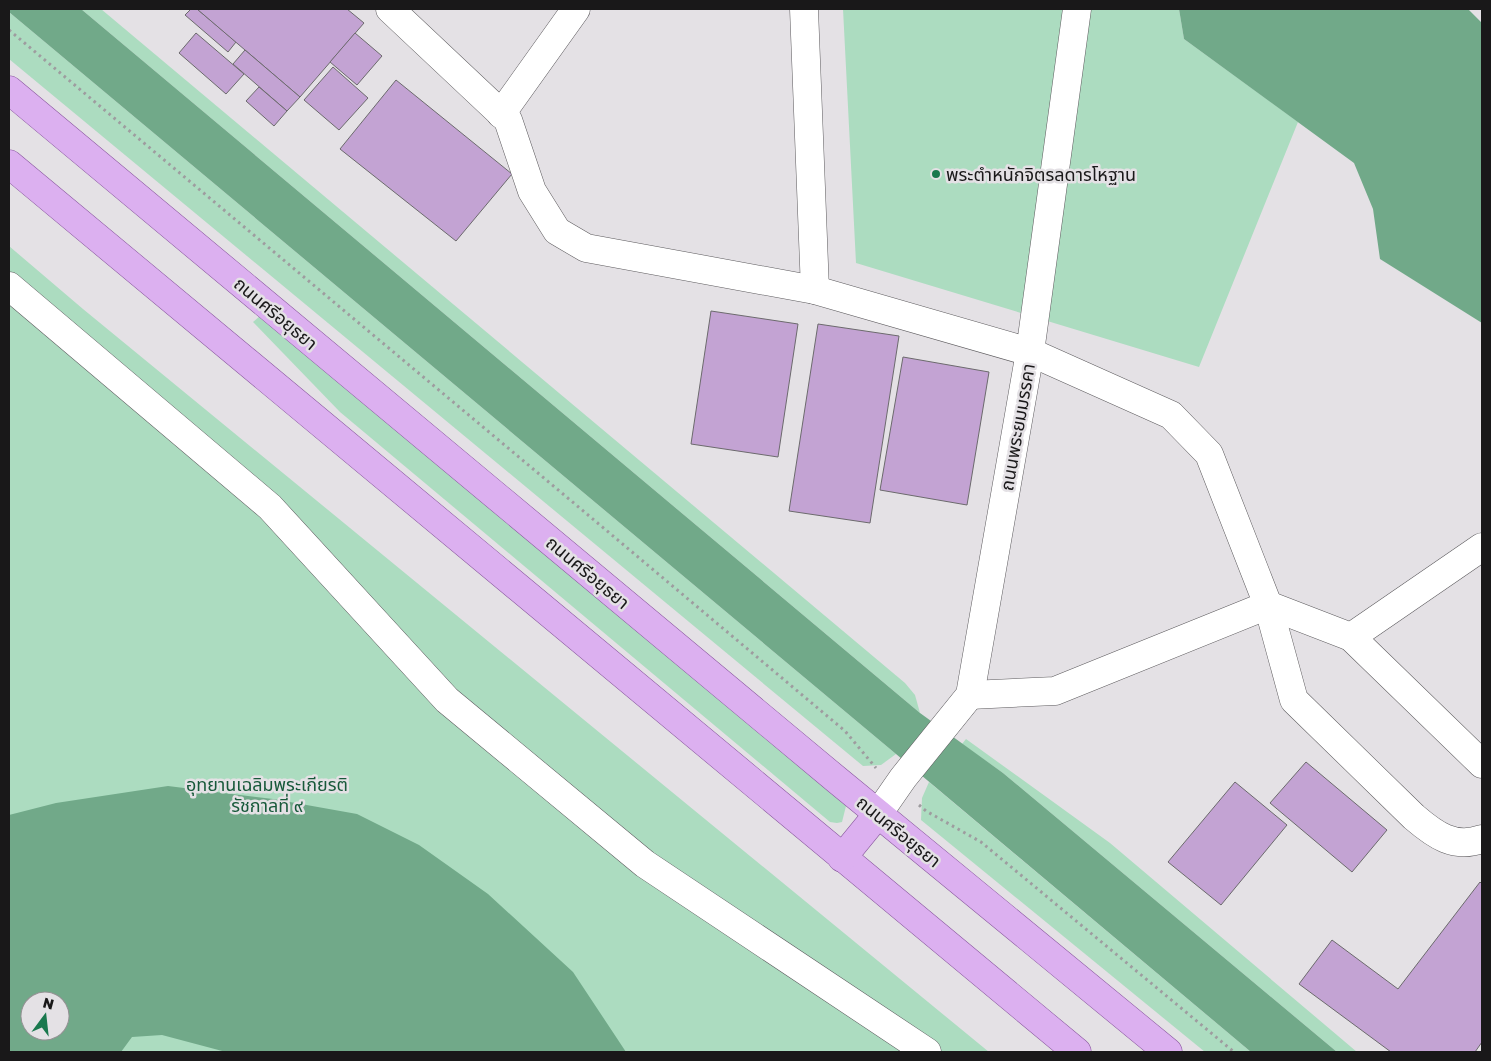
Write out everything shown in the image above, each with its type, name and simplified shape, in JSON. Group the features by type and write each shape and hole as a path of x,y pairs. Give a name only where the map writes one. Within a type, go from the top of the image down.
{"main road":[{"name":"ถนนศรีอยุธยา","path":"9,90 878,814 1168,1052"},
{"path":"9,164 1077,1052"},
{"path":"842,858 878,814"}],"street":[{"path":"390,9 508,120 532,191 557,231 586,248 815,290 1030,352 1171,415 1209,454 1268,605 1294,700 1414,818 1429,830 1445,839 1469,843 1482,839"},
{"path":"501,114 576,9"},
{"path":"804,9 815,290"},
{"name":"ถนนพระยมมรรคา","path":"878,814 932,740 947,725 970,695 1030,352 1077,9"},
{"path":"9,286 270,508 455,706 645,864 927,1052"},
{"path":"1352,636 1482,547"},
{"path":"970,695 1055,691 1268,605 1352,636 1482,764"}],"path":[{"path":"9,30 829,718 870,762"},
{"path":"926,811 981,842 1234,1052"}],"green space":[{"path":"81,9 101,9 905,683 915,695 920,713"},
{"path":"843,9 1179,9 1184,39 1298,122 1199,367 856,263"},
{"path":"9,12 896,754 881,765 863,766 9,59"},
{"name":"อุทยานเฉลิมพระเกียรติ รัชกาลที่ ๙","path":"9,246 83,309 989,1052 9,1052"},
{"path":"261,315 846,806 842,822 830,822 340,412 253,322"},
{"path":"966,739 1110,843 1357,1052 1337,1052 1003,773 962,744"},
{"path":"929,782 1251,1052 1205,1052 921,820 922,798"}],"shaded area":[{"path":"9,9 81,9 920,713 1003,773 1337,1052 1251,1052 9,12"},
{"path":"1179,9 1468,9 1482,23 1482,323 1380,259 1373,209 1354,163 1184,39"},
{"path":"168,786 273,799 357,814 419,845 488,894 573,972 626,1052 226,1052 162,1035 132,1037 121,1052 9,1052 9,815 56,803"}],"building":[{"path":"191,9 197,9 236,42 228,52 185,15"},
{"path":"197,9 347,9 364,23 300,97"},
{"path":"196,33 244,74 226,94 179,53"},
{"path":"355,33 382,56 357,85 330,62"},
{"path":"245,50 300,97 287,111 233,64"},
{"path":"333,67 368,98 339,130 304,100"},
{"path":"396,80 512,174 456,241 340,149"},
{"path":"259,87 287,111 274,126 246,101"},
{"path":"711,311 798,324 778,457 691,444"},
{"path":"818,324 899,336 870,523 789,511"},
{"path":"903,357 989,372 967,505 880,490"},
{"path":"1306,762 1387,830 1352,872 1270,803"},
{"path":"1235,782 1287,825 1221,905 1168,862"},
{"path":"1480,882 1482,884 1482,1042 1475,1052 1391,1052 1299,984 1332,940 1398,989"}],"place":[{"name":"พระตำหนักจิตรลดารโหฐาน","path":"936,174"}]}
